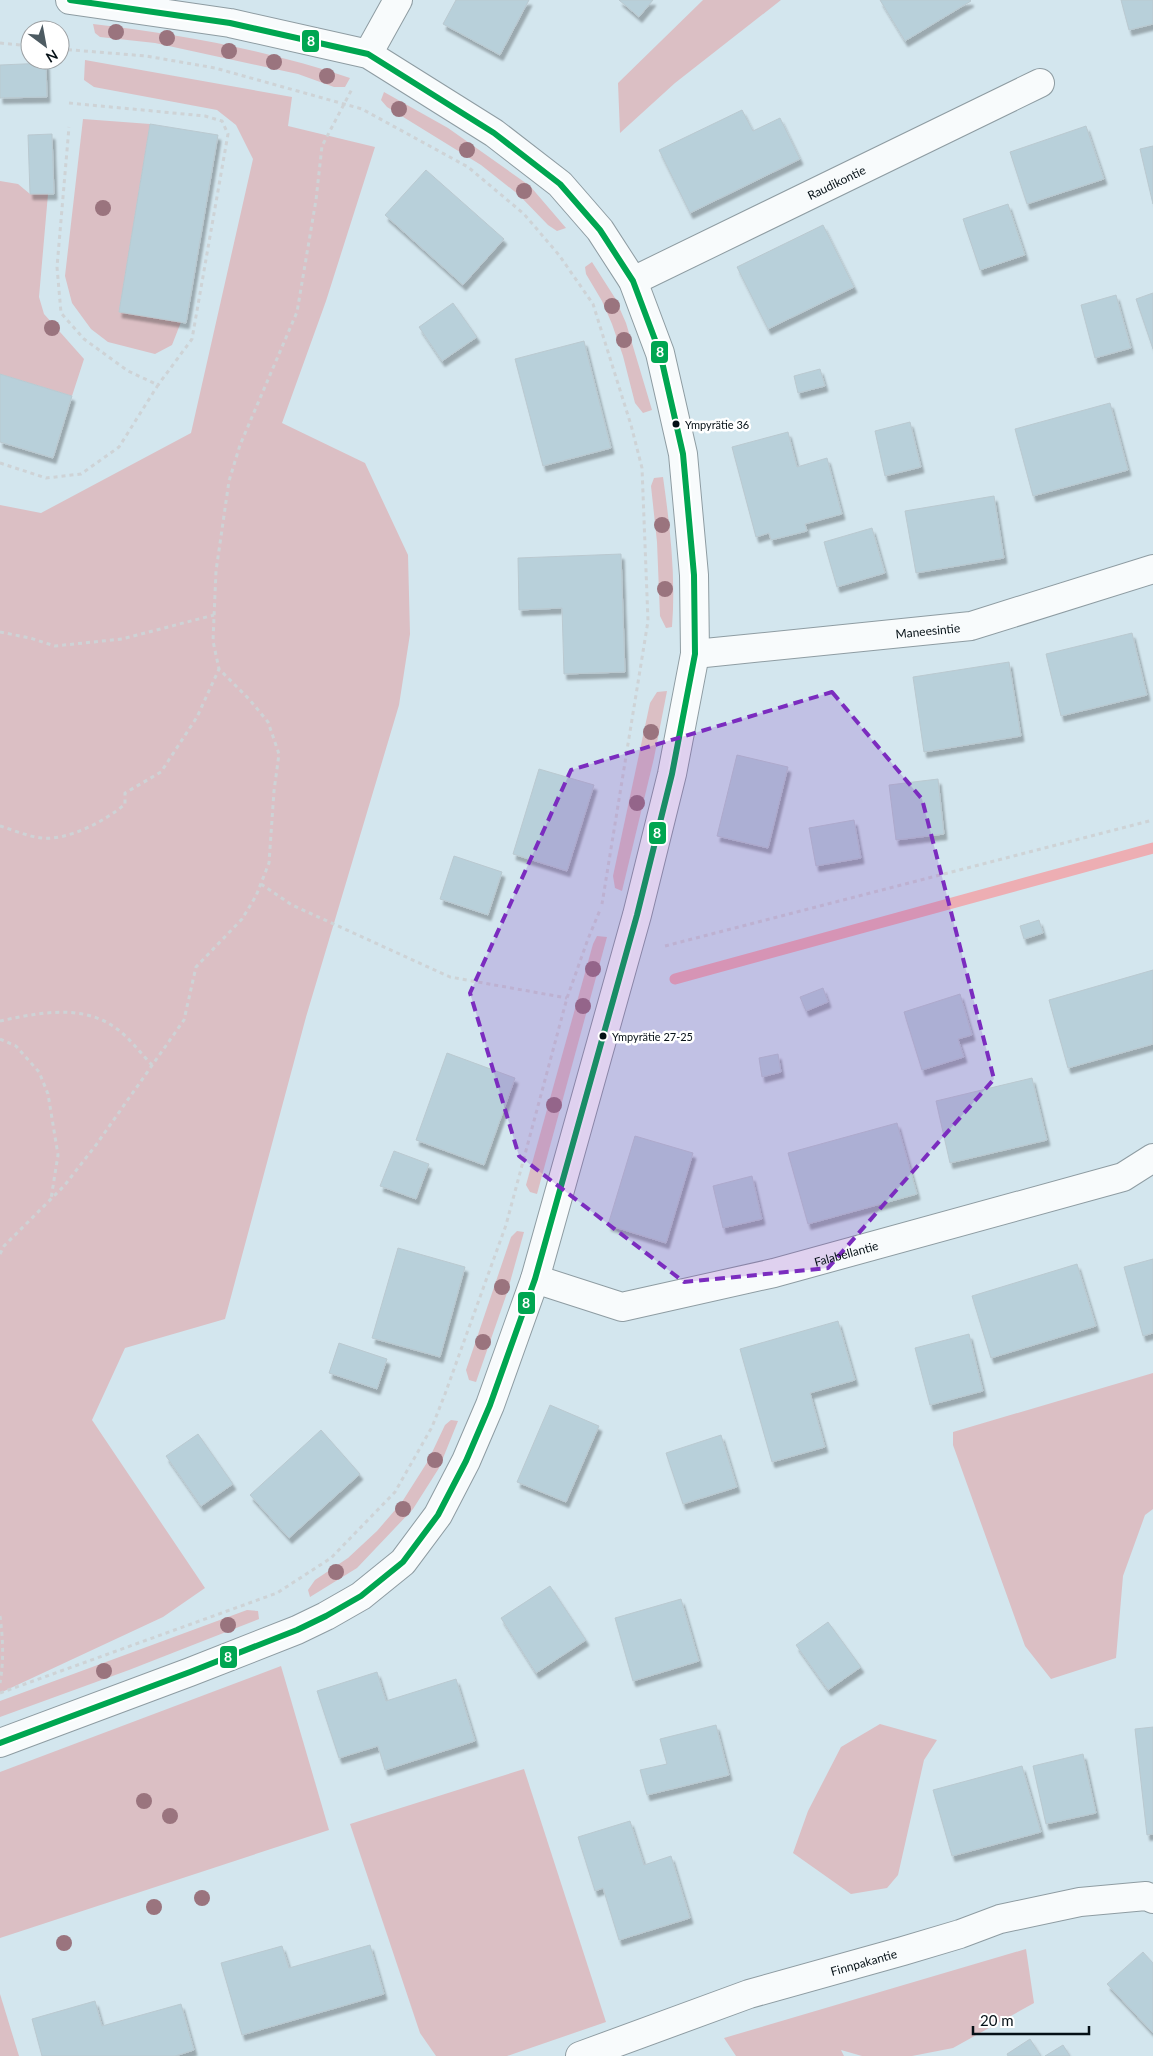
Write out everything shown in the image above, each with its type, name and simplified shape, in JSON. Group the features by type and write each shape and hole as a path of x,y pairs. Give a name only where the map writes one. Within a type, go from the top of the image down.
{"street":[{"path":"0,1744 297,1630 326,1616 361,1596 403,1562 438,1515 466,1461 490,1405 535,1279 626,956 672,774 694,654 694,575 683,454 660,352 633,281 600,230 560,184 494,132 368,54 230,23 70,0"},
{"path":"368,54 398,0"},
{"name":"Raudikontie","path":"633,281 1040,83"},
{"name":"Maneesintie","path":"694,654 970,626 1153,569"},
{"name":"Falabellantie","path":"535,1279 622,1307 774,1273 1123,1177 1153,1158"},
{"name":"Finnpakantie","path":"580,2056 749,1994 903,1952 1000,1919 1080,1902 1146,1896 1153,1899"}],"path":[{"path":"0,43 20,45"},
{"path":"0,1693 277,1593 331,1558 395,1492 432,1427 503,1234 567,998 601,907 648,621 642,468 631,424 593,304 559,255 524,214 468,167 362,109 215,68 146,56 70,50"},
{"path":"0,1254 4,1246 51,1200 96,1145 184,1020 196,967 242,919 256,896 269,863 278,754 268,722 220,669 213,641 216,571 229,481 240,445 297,312 316,200 322,146 368,54"},
{"path":"0,463 46,478 81,474 119,446 158,385 192,339 228,134 222,121 205,116 69,103"},
{"path":"69,127 57,267 61,313 84,339 128,371 158,385"},
{"path":"0,632 30,638 55,646 77,642 122,639 214,615"},
{"path":"0,826 42,838 73,834 114,814 125,804 125,793 162,772 197,717 220,669"},
{"path":"626,956 1153,820"},
{"path":"261,884 292,905 450,977 567,998"},
{"path":"0,1021 56,1011 95,1017 117,1029 152,1065"},
{"path":"0,1039 16,1046 39,1072 48,1094 58,1155 51,1200"},
{"path":"0,1616 3,1637 0,1683"}],"highlighted area":[{"path":"832,692 922,799 994,1079 828,1268 684,1282 519,1156 470,993 571,770"}],"shaded area":[{"path":"703,0 781,0 675,83 620,133 618,83"},
{"path":"93,24 223,44 287,59 350,78 345,87 334,87 298,74 155,43 100,37 95,33"},
{"path":"85,60 292,97 288,126 375,147 326,301 282,423 365,463 408,555 410,634 399,705 306,1017 225,1319 125,1348 92,1420 205,1588 163,1617 0,1693 0,505 41,513 191,433 253,159 236,125 217,110 94,87 84,80"},
{"path":"384,92 448,128 530,186 566,228 557,231 548,225 519,195 481,165 387,107 381,100"},
{"path":"83,119 150,124 119,312 181,322 172,345 155,354 108,342 91,329 72,303 65,276"},
{"path":"0,181 18,184 30,194 48,194 39,297 44,314 84,359 72,396 0,374"},
{"path":"592,262 615,298 626,323 652,410 643,413 635,403 623,356 612,324 602,301 586,274 585,267"},
{"path":"663,477 673,570 672,627 666,628 660,616 657,542 651,486 654,478"},
{"path":"667,691 654,758 622,891 615,888 613,876 650,703 657,692"},
{"path":"597,936 607,937 537,1194 530,1192 526,1185 593,944"},
{"path":"517,1231 524,1232 507,1293 476,1382 469,1380 466,1370 511,1237"},
{"path":"1153,1373 1153,1509 1145,1515 1123,1576 1116,1658 1051,1679 1025,1646 953,1445 953,1432"},
{"path":"451,1420 458,1421 439,1468 413,1509 357,1568 310,1597 308,1590 315,1580 348,1558 377,1531 402,1502 428,1461 445,1425"},
{"path":"247,1610 258,1611 259,1619 129,1670 0,1717 0,1701"},
{"path":"281,1666 329,1830 0,1938 0,1772"},
{"path":"880,1724 937,1740 924,1760 898,1875 887,1888 851,1894 793,1853 808,1811 841,1747"},
{"path":"524,1769 606,2022 507,2056 436,2056 420,2033 350,1824"},
{"path":"1026,1949 1034,2003 953,2048 912,2056 862,2056 841,2050 844,2056 736,2056 724,2038"},
{"path":"0,1994 19,2056 0,2056"}],"building":[{"path":"456,0 529,0 500,55 443,24"},
{"path":"619,0 653,0 639,17"},
{"path":"880,0 970,0 971,1 905,41"},
{"path":"1121,0 1153,0 1153,24 1129,30"},
{"path":"20,64 20,70 46,70 47,97 0,98 0,65"},
{"path":"742,110 753,131 780,118 800,159 690,213 659,150"},
{"path":"150,124 218,135 186,323 119,312"},
{"path":"1086,126 1104,179 1027,204 1010,152"},
{"path":"52,134 54,194 30,194 28,135"},
{"path":"1153,146 1153,204 1140,149"},
{"path":"426,170 504,239 463,285 385,215"},
{"path":"1008,204 1025,255 980,270 963,219"},
{"path":"823,225 854,287 768,329 737,267"},
{"path":"1153,293 1153,349 1136,299"},
{"path":"1116,295 1131,348 1095,358 1081,305"},
{"path":"453,303 477,337 442,361 419,327"},
{"path":"584,341 611,448 543,466 515,359"},
{"path":"820,369 825,386 798,393 794,376"},
{"path":"0,374 72,396 53,458 0,442"},
{"path":"1110,403 1128,470 1033,496 1015,429"},
{"path":"910,422 921,467 885,476 875,431"},
{"path":"788,432 797,467 827,458 842,514 805,524 807,531 771,540 769,533 756,537 732,447"},
{"path":"994,496 1004,558 916,573 905,511"},
{"path":"872,528 885,573 837,587 824,542"},
{"path":"621,554 625,672 564,674 562,608 519,610 518,558"},
{"path":"1132,633 1147,695 1061,716 1046,654"},
{"path":"1009,662 1021,736 924,752 913,677"},
{"path":"737,755 788,767 768,848 717,836"},
{"path":"539,769 594,785 567,871 513,854"},
{"path":"938,779 944,834 896,840 889,785"},
{"path":"854,820 861,858 816,866 809,828"},
{"path":"454,856 502,872 488,915 440,899"},
{"path":"1039,920 1043,933 1024,939 1020,926"},
{"path":"1153,970 1153,1044 1068,1068 1049,1000"},
{"path":"823,988 828,1002 806,1011 800,997"},
{"path":"960,994 972,1035 958,1039 964,1057 922,1070 904,1012"},
{"path":"447,1053 515,1078 484,1165 416,1140"},
{"path":"778,1054 781,1072 762,1077 759,1058"},
{"path":"1032,1078 1047,1140 950,1163 936,1101"},
{"path":"897,1123 917,1194 808,1224 788,1153"},
{"path":"635,1136 693,1153 666,1243 608,1225"},
{"path":"394,1151 429,1164 416,1199 380,1186"},
{"path":"752,1176 762,1219 723,1228 713,1186"},
{"path":"398,1248 465,1267 440,1357 372,1338"},
{"path":"1153,1259 1153,1333 1143,1336 1124,1267"},
{"path":"1077,1264 1096,1326 991,1358 972,1296"},
{"path":"838,1321 855,1380 810,1393 825,1447 772,1462 740,1349"},
{"path":"969,1334 983,1391 930,1405 915,1348"},
{"path":"339,1343 387,1359 377,1389 329,1373"},
{"path":"550,1405 599,1426 566,1502 517,1482"},
{"path":"321,1430 360,1474 289,1538 250,1495"},
{"path":"198,1434 233,1484 201,1506 166,1456"},
{"path":"721,1435 737,1487 683,1504 666,1453"},
{"path":"550,1586 586,1640 536,1673 501,1618"},
{"path":"681,1599 699,1661 633,1681 615,1618"},
{"path":"828,1622 861,1667 828,1690 796,1645"},
{"path":"377,1672 386,1701 456,1679 475,1741 385,1770 378,1746 339,1758 317,1691"},
{"path":"716,1725 729,1775 647,1795 640,1770 667,1764 660,1739"},
{"path":"1153,1727 1153,1834 1147,1835 1135,1729"},
{"path":"1083,1754 1096,1813 1046,1824 1033,1766"},
{"path":"1022,1766 1041,1832 952,1856 933,1790"},
{"path":"630,1821 644,1865 671,1856 690,1918 619,1940 603,1888 595,1891 578,1837"},
{"path":"370,1945 384,1994 242,2035 221,1963 282,1946 289,1968"},
{"path":"1143,1952 1153,1963 1153,2033 1107,1984"},
{"path":"95,2001 102,2026 181,2004 194,2050 175,2056 42,2056 32,2019"},
{"path":"1030,2039 1041,2056 1008,2056 1007,2054"},
{"path":"1063,2045 1070,2056 1045,2056"}],"waterway":[{"path":"675,979 1153,848"}],"transit line":[{"name":"8","path":"0,1743 190,1672 297,1630 326,1616 361,1596 403,1562 438,1515 466,1461 490,1405 535,1279 637,915 672,774 695,654 694,575 683,454 660,353 633,281 600,230 560,184 494,133 368,54 230,23 70,0"}],"place":[{"name":"Ympyrätie 36","path":"676,424"},
{"name":"Ympyrätie 27-25","path":"603,1036"}]}
